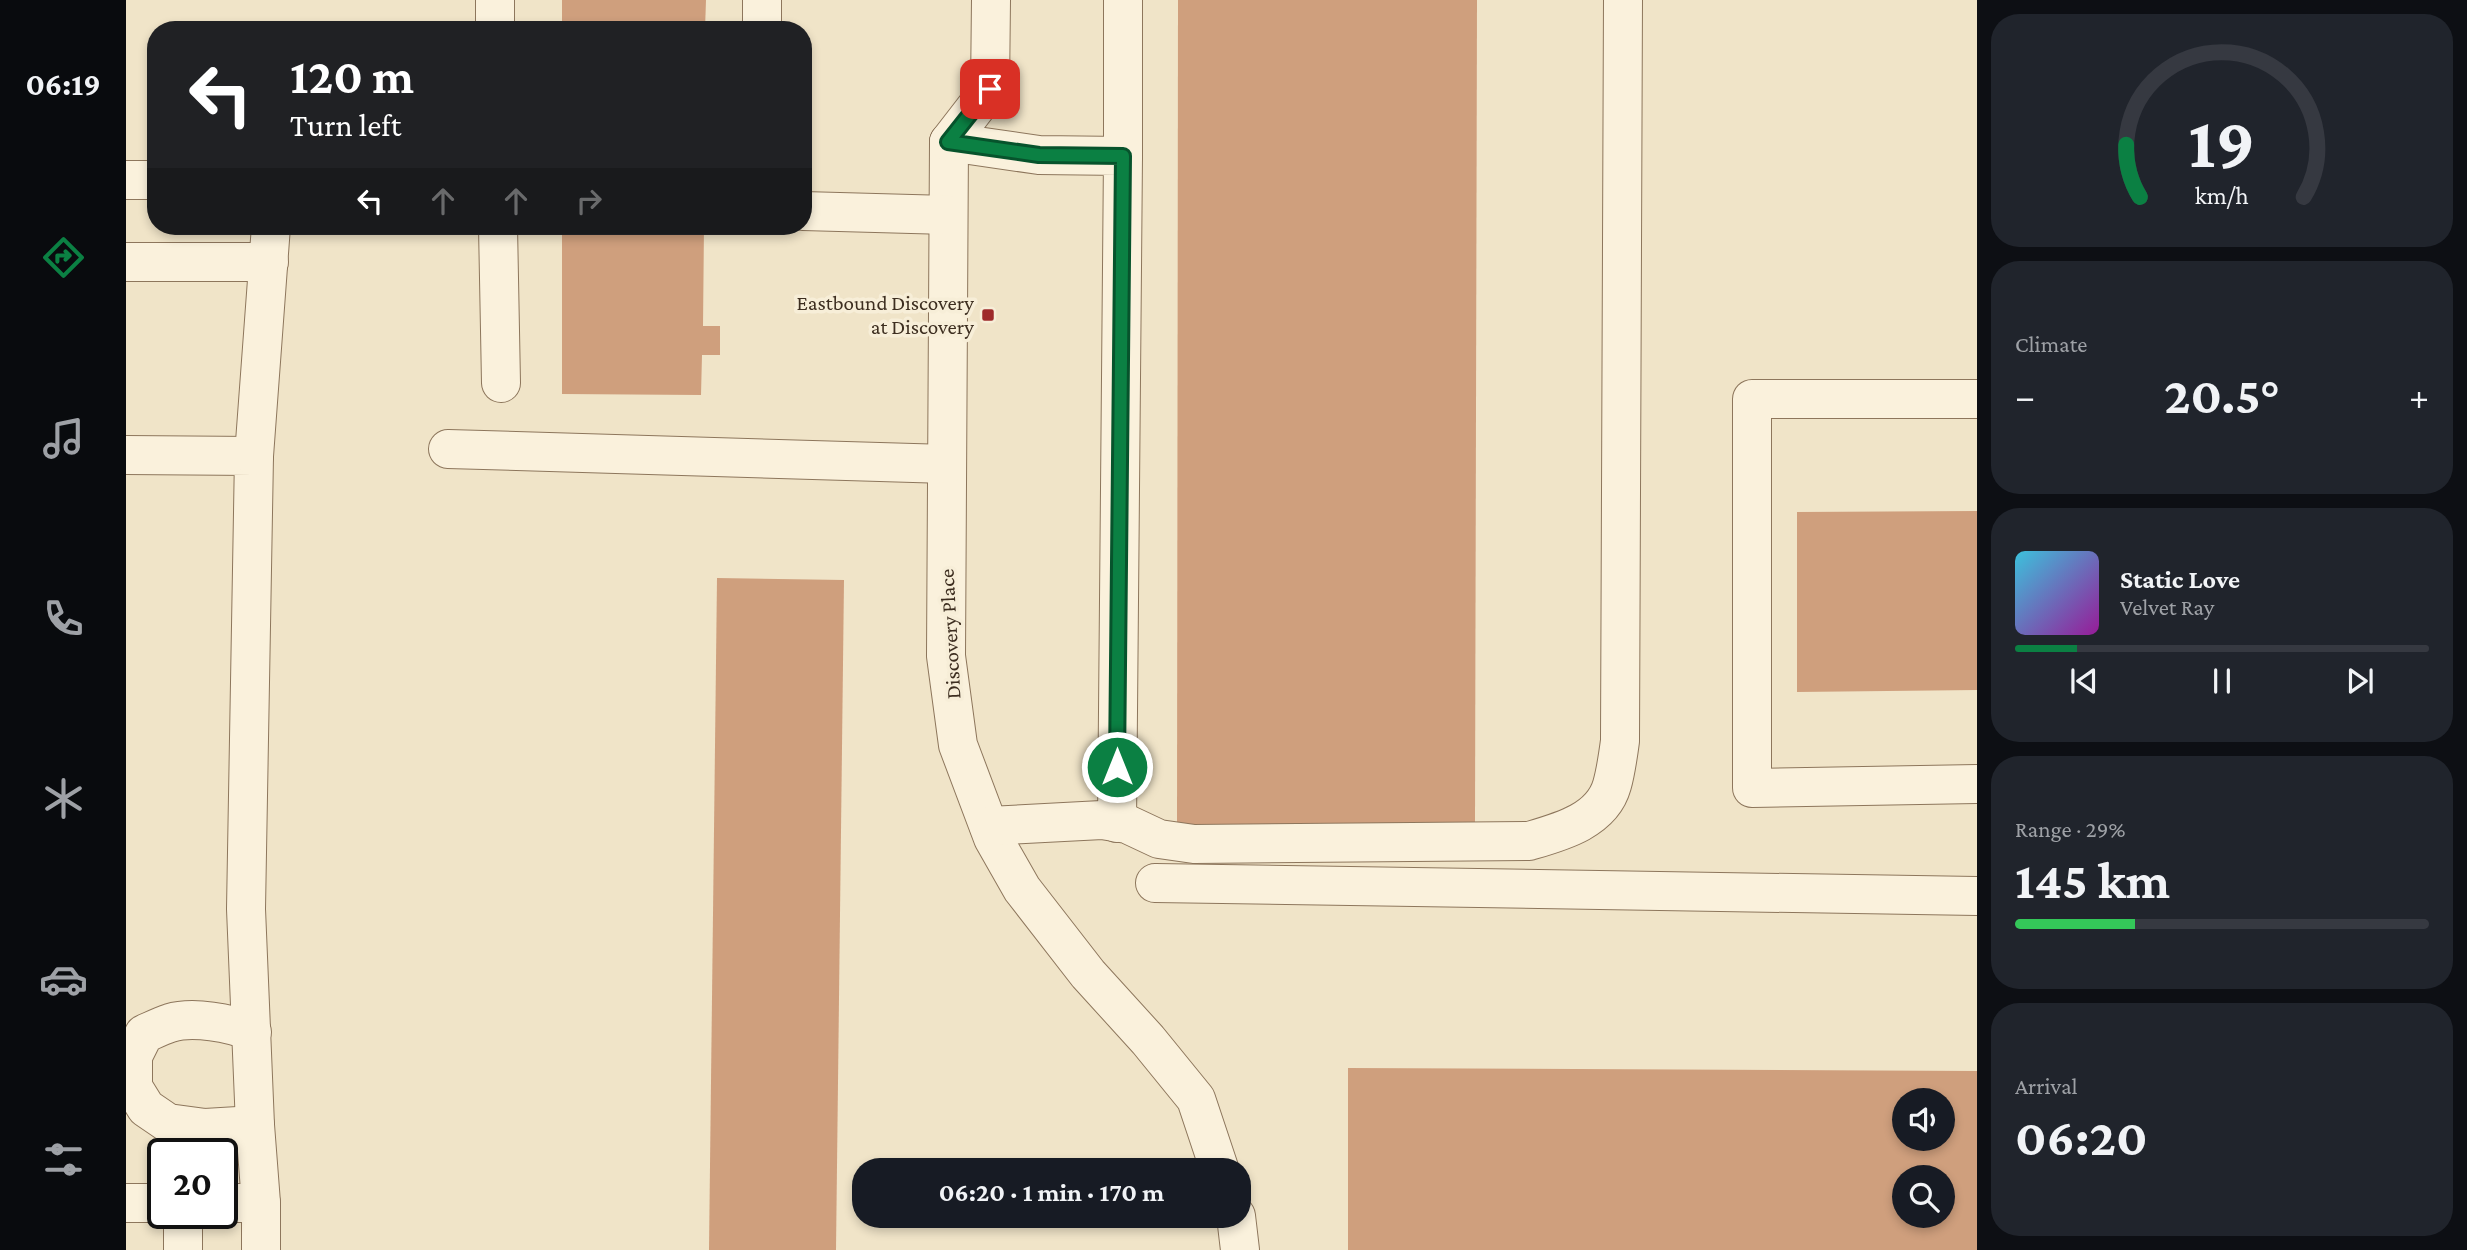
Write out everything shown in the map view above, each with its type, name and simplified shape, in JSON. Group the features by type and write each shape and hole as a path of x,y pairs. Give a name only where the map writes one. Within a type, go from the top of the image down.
{"street":[{"path":"495,0 495,21"},
{"path":"762,0 762,21"},
{"path":"948,142 990,89 991,0"},
{"path":"1117,822 1123,0"},
{"path":"989,826 1102,820 1127,824 1159,839 1194,844 1529,841 1563,832 1599,810 1612,787 1620,741 1623,0"},
{"path":"948,142 1039,155 1123,156"},
{"name":"Discovery Place","path":"948,142 946,656 958,745 989,826 1022,890 1088,974 1148,1040 1196,1099 1216,1158"},
{"path":"126,180 147,180"},
{"path":"812,211 948,215"},
{"path":"498,235 501,383"},
{"path":"126,262 270,244 254,456 246,909 261,1250"},
{"path":"1977,399 1752,399 1752,788 1977,784"},
{"path":"448,449 947,464"},
{"path":"126,455 254,456"},
{"path":"1155,883 1977,896"},
{"path":"252,1032 234,1025 172,1022 144,1034 133,1056 133,1087 146,1108 167,1123 205,1128 256,1125"},
{"path":"126,1203 147,1203"},
{"path":"238,1203 261,1203"},
{"path":"1237,1228 1240,1250"},
{"path":"183,1229 183,1250"}],"building":[{"path":"562,0 706,0 705,21 562,21"},
{"path":"1178,0 1477,0 1475,823 1177,825"},
{"path":"562,235 704,235 703,326 720,326 720,355 702,355 701,395 562,394"},
{"path":"1977,511 1977,690 1797,692 1797,512"},
{"path":"717,578 844,580 836,1250 709,1250"},
{"path":"1348,1068 1977,1071 1977,1250 1348,1250"}],"place":[{"name":"Eastbound Discovery at Discovery","path":"988,315"}],"route":[{"path":"990,89 948,142 1039,155 1123,156 1117,767"}]}
